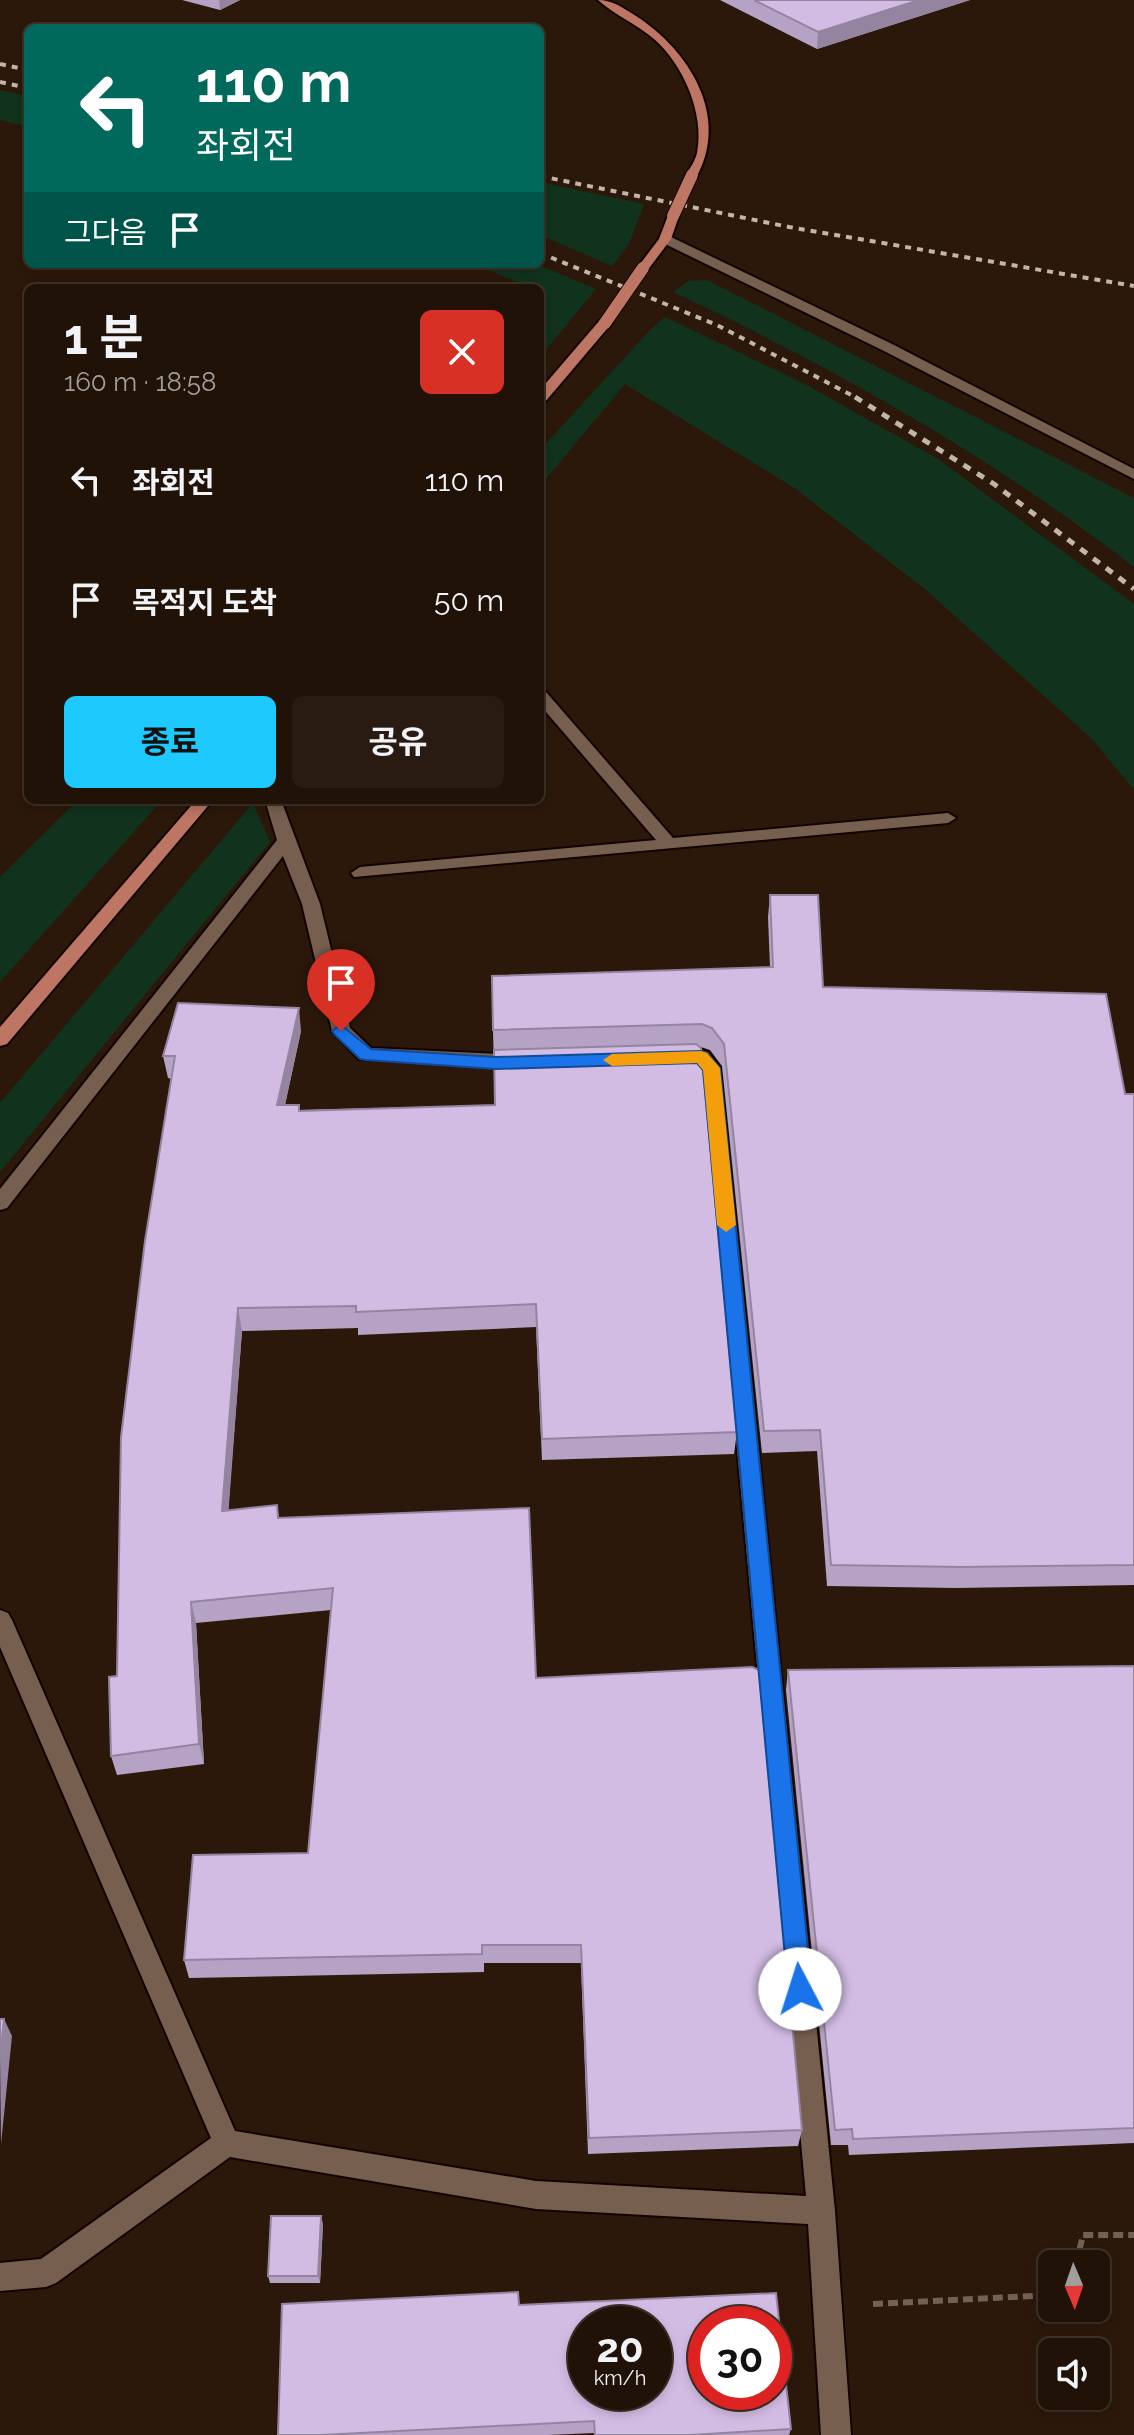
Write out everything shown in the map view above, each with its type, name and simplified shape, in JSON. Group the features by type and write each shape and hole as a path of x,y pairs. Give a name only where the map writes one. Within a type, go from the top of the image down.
{"main road":[{"path":"544,394 605,323 665,239 703,154 703,134 688,80 673,52 635,20 603,0"},
{"path":"0,1039 202,804"}],"street":[{"path":"665,239 887,347 1134,475"},
{"path":"544,700 668,843"},
{"path":"274,804 311,904 341,1031 366,1054 496,1063 544,1061"},
{"path":"360,873 948,818"},
{"path":"0,1203 286,841"},
{"path":"654,1058 701,1057 711,1068 821,2211 836,2435"},
{"path":"0,1620 227,2143"},
{"path":"0,2277 46,2273 227,2143 536,2195 821,2211"}],"path":[{"path":"1079,2250 1083,2235 1134,2235"},
{"path":"828,2306 1038,2296"}],"green space":[{"path":"0,90 24,95 24,126 0,120"},
{"path":"544,183 644,204 629,244 612,266 544,237"},
{"path":"544,267 596,289 544,352 544,284 522,284 484,268"},
{"path":"707,280 1134,498 1134,567 1025,488 911,417 853,383 673,292 689,281"},
{"path":"665,317 805,384 938,459 1134,604 1134,790 1092,739 926,590 796,489 625,384 544,481 544,446"},
{"path":"74,804 158,804 0,982 0,877"},
{"path":"253,804 270,842 0,1172 0,1103"}],"building":[{"path":"754,0 919,0 818,32"},
{"path":"770,895 818,895 823,987 1106,994 1125,1094 1134,1094 1134,1565 831,1565 820,1430 764,1431 724,1044 712,1028 702,1024 493,1030 492,976 773,967"},
{"path":"178,1003 299,1008 277,1105 299,1105 299,1111 495,1105 494,1050 696,1044 701,1048 737,1432 542,1439 536,1304 356,1312 356,1306 238,1308 222,1511 277,1505 278,1518 529,1508 536,1678 752,1667 759,1670 802,2130 589,2138 581,1945 482,1945 482,1954 184,1960 193,1855 308,1853 333,1588 191,1602 199,1744 111,1756 109,1677 117,1676 121,1437 145,1241 175,1056 163,1056"},
{"path":"1134,1666 1134,2128 853,2139 852,2129 835,2130 788,1670"},
{"path":"0,2019 4,2019 0,2057"},
{"path":"271,2216 321,2216 318,2276 268,2276"},
{"path":"518,2292 519,2305 776,2293 777,2306 688,2306 688,2410 789,2410 791,2429 690,2435 595,2435 594,2421 278,2435 282,2304"}],"railway":[{"path":"0,64 24,69"},
{"path":"0,82 24,87"},
{"path":"544,177 789,227 1134,286"},
{"path":"544,255 717,325 859,399"},
{"path":"855,397 994,484 1134,589"}],"slow traffic":[{"path":"612,1060 701,1057 711,1068 726,1225"}],"route":[{"path":"341,1031 366,1054 496,1063 701,1057 711,1068 800,1989"}]}
